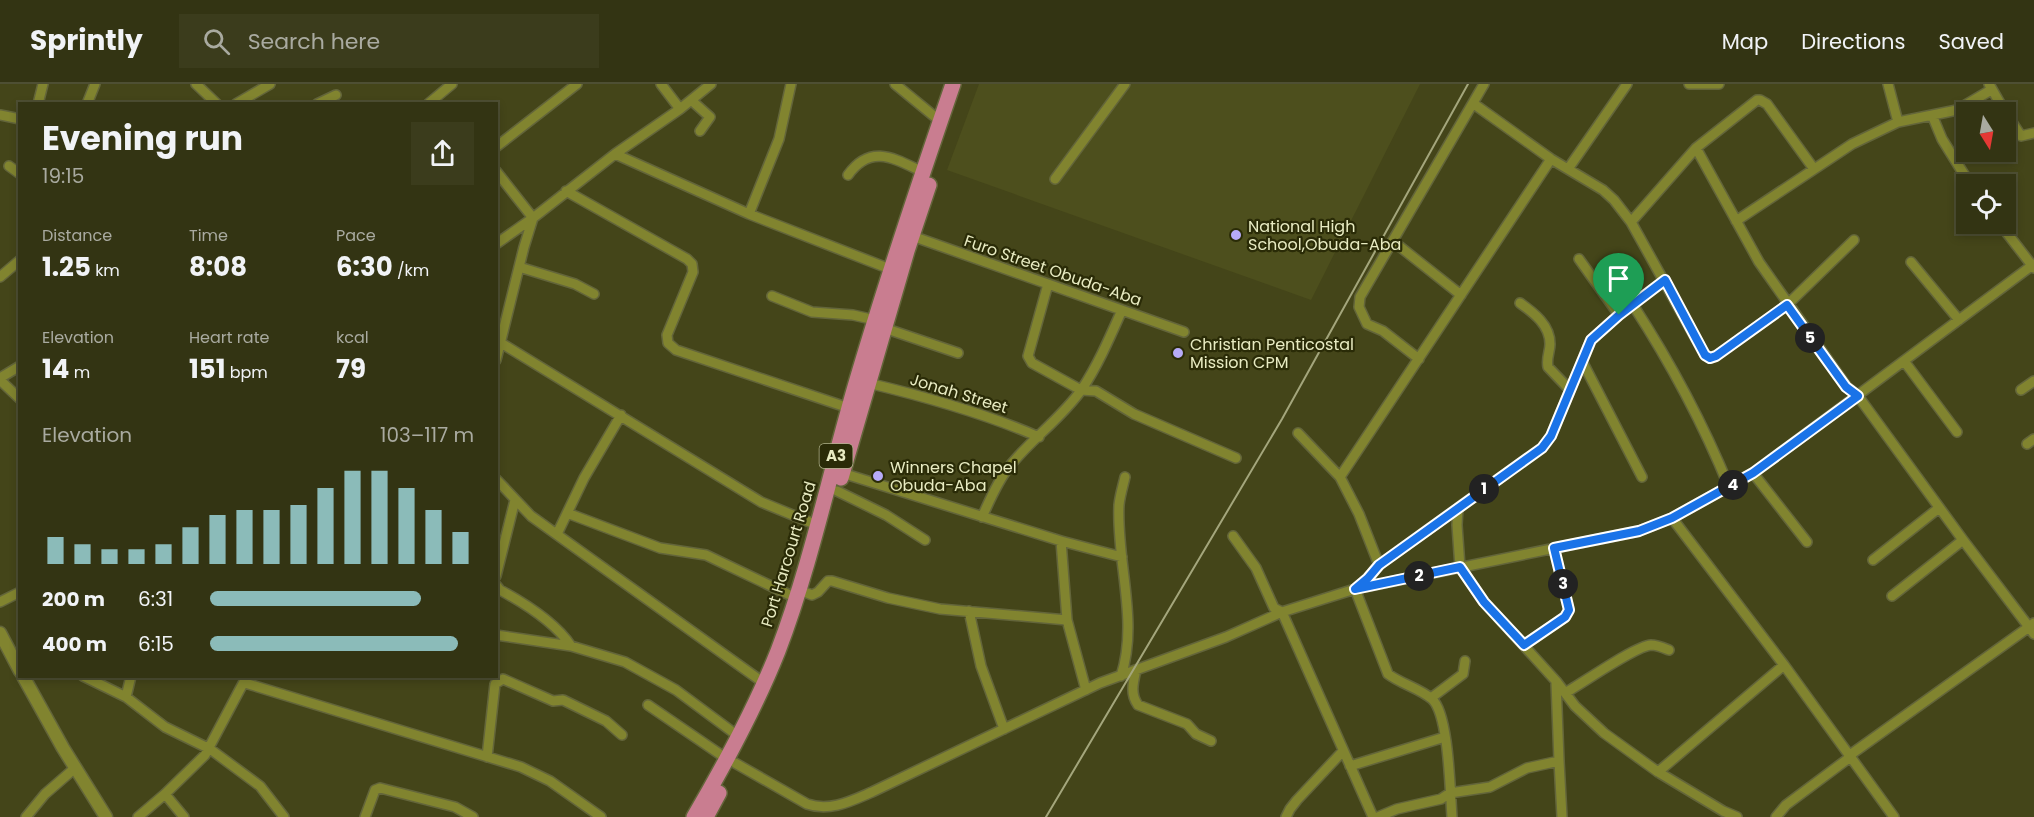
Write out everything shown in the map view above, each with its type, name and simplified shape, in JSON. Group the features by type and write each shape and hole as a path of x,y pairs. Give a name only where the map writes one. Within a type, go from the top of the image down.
{"highway":[{"name":"Port Harcourt Road","path":"694,817 731,761 738,736 754,714 764,683 801,596 837,491 868,383 890,269 953,84"},
{"name":"Port Harcourt Road","path":"706,817 754,714 785,656 849,408 912,236 963,84"}],"street":[{"path":"38,102 43,84"},
{"path":"88,102 95,84"},
{"path":"196,84 215,102"},
{"path":"239,102 270,84"},
{"path":"434,101 452,84"},
{"path":"498,145 577,84"},
{"path":"660,84 680,109"},
{"path":"498,243 711,84"},
{"path":"749,214 779,138 791,84"},
{"path":"895,84 940,122"},
{"path":"1054,179 1125,84"},
{"path":"1419,359 1383,331 1367,324 1359,307 1360,297 1484,84"},
{"path":"1568,169 1627,84"},
{"path":"1689,84 1719,84"},
{"path":"1888,84 1898,122"},
{"path":"1736,221 1852,144 1898,122 1957,110 1990,87 1999,102"},
{"path":"321,102 336,95"},
{"path":"691,100 710,117 700,131"},
{"path":"1631,222 1696,148 1756,100 1767,104 1814,170"},
{"path":"1474,104 1551,159 1603,190 1614,200 1631,222 1705,355 1710,358 1787,305 1854,240"},
{"path":"0,115 18,119"},
{"path":"1932,115 1942,139 1964,174"},
{"path":"2016,129 2021,136 2034,134"},
{"path":"1696,148 1759,262 1787,305 1846,387 1858,396 1939,508 2032,628 1850,757 1786,805 1776,817"},
{"path":"615,154 749,214 890,269"},
{"path":"848,175 861,162 882,155 923,172"},
{"path":"1340,477 1551,159"},
{"path":"9,166 18,173"},
{"path":"498,174 533,218"},
{"path":"566,191 692,264 693,272 667,335 668,343 676,350 849,408"},
{"path":"498,353 533,218"},
{"path":"648,705 731,761 807,804 816,807 837,806 872,792 1086,690 1226,637 1282,612 1355,589 1639,531 1672,518 1753,473 2033,266 2008,234"},
{"name":"Furo Street Obuda-Aba","path":"912,236 1184,332"},
{"path":"1394,242 1461,294"},
{"path":"1579,259 1619,315"},
{"path":"1911,262 1959,320"},
{"path":"0,277 18,263"},
{"path":"519,267 575,284 594,294"},
{"path":"1355,589 1379,565 1542,448 1551,436 1591,340 1665,280"},
{"path":"1048,284 1029,351 1029,360 1081,390 1096,391 1134,414 1236,458"},
{"path":"772,296 812,312 854,315 958,353"},
{"path":"1520,303 1539,317 1548,332 1550,345 1546,363 1570,390"},
{"path":"1633,305 1694,406 1729,487"},
{"path":"982,516 1010,466 1081,390 1100,357 1122,310"},
{"path":"501,343 760,502 817,525"},
{"path":"1582,361 1642,477"},
{"path":"1904,362 1957,432"},
{"path":"18,367 0,379 18,397"},
{"path":"2021,390 2034,381"},
{"name":"Jonah Street","path":"868,383 941,402 1001,421 1039,437"},
{"path":"557,534 584,478 621,415"},
{"path":"1298,434 1340,477 1359,514 1379,565"},
{"path":"842,473 1061,541 1122,557"},
{"path":"1753,473 1807,542"},
{"path":"1121,676 1126,662 1128,628 1119,506 1125,477"},
{"path":"498,481 531,516 764,683"},
{"path":"837,491 886,515 925,540"},
{"path":"498,568 515,500"},
{"path":"1458,508 1456,525 1460,567 1484,602 1556,681 1575,706 1604,733 1658,772 1737,817"},
{"path":"1874,560 1939,508"},
{"path":"567,513 660,548 706,555 801,596 812,595 828,581 832,581 888,598 940,609 1067,620"},
{"path":"1672,518 1784,665 1894,817"},
{"path":"1233,536 1256,568 1274,608 1282,612 1343,751 1376,817 1397,809 1441,799 1450,793 1490,787 1527,768 1559,761"},
{"path":"1892,596 1963,540"},
{"path":"1061,541 1067,620 1086,690"},
{"path":"1524,645 1565,617 1569,610 1554,548"},
{"path":"498,588 563,634 571,646"},
{"path":"1355,589 1388,674 1395,680 1431,698 1442,716 1452,817"},
{"path":"0,602 18,593"},
{"path":"969,611 981,666 1004,729"},
{"path":"498,635 571,646 625,662 676,690 738,736"},
{"path":"1,640 18,668"},
{"path":"1565,693 1625,656 1648,646 1670,650"},
{"path":"1431,698 1463,674 1465,661"},
{"path":"1658,772 1784,665"},
{"path":"1136,670 1132,686 1138,705 1187,724 1196,734 1211,741"},
{"path":"23,678 106,817"},
{"path":"87,678 126,697 165,727 210,748 260,786 284,817"},
{"path":"126,697 131,678"},
{"path":"138,817 165,794 210,748 246,680 521,767 550,781 601,817"},
{"path":"487,757 495,684 503,680 553,701 563,700 572,704 606,721 622,735"},
{"path":"1556,681 1562,817"},
{"path":"1350,765 1445,737"},
{"path":"1286,817 1297,800 1343,751"},
{"path":"27,817 45,794 75,768"},
{"path":"365,817 375,790 380,788 455,807 473,817"},
{"path":"165,794 184,817"}],"shaded area":[{"name":"National High School,Obuda-Aba","path":"979,84 1420,84 1311,300 947,170"}],"railway":[{"path":"1046,817 1282,419 1468,84"}],"place":[{"name":"National High School,Obuda-Aba","path":"1236,235"},
{"name":"Christian Penticostal Mission CPM","path":"1178,353"},
{"name":"Winners Chapel Obuda-Aba","path":"878,476"}],"route":[{"path":"1665,280 1705,355 1710,358 1787,305 1846,387 1858,396 1753,473 1672,518 1639,531 1554,548 1569,610 1565,617 1524,645 1484,602 1460,567 1355,589 1379,565 1542,448 1551,436 1591,340 1619,315 1665,280"}]}
